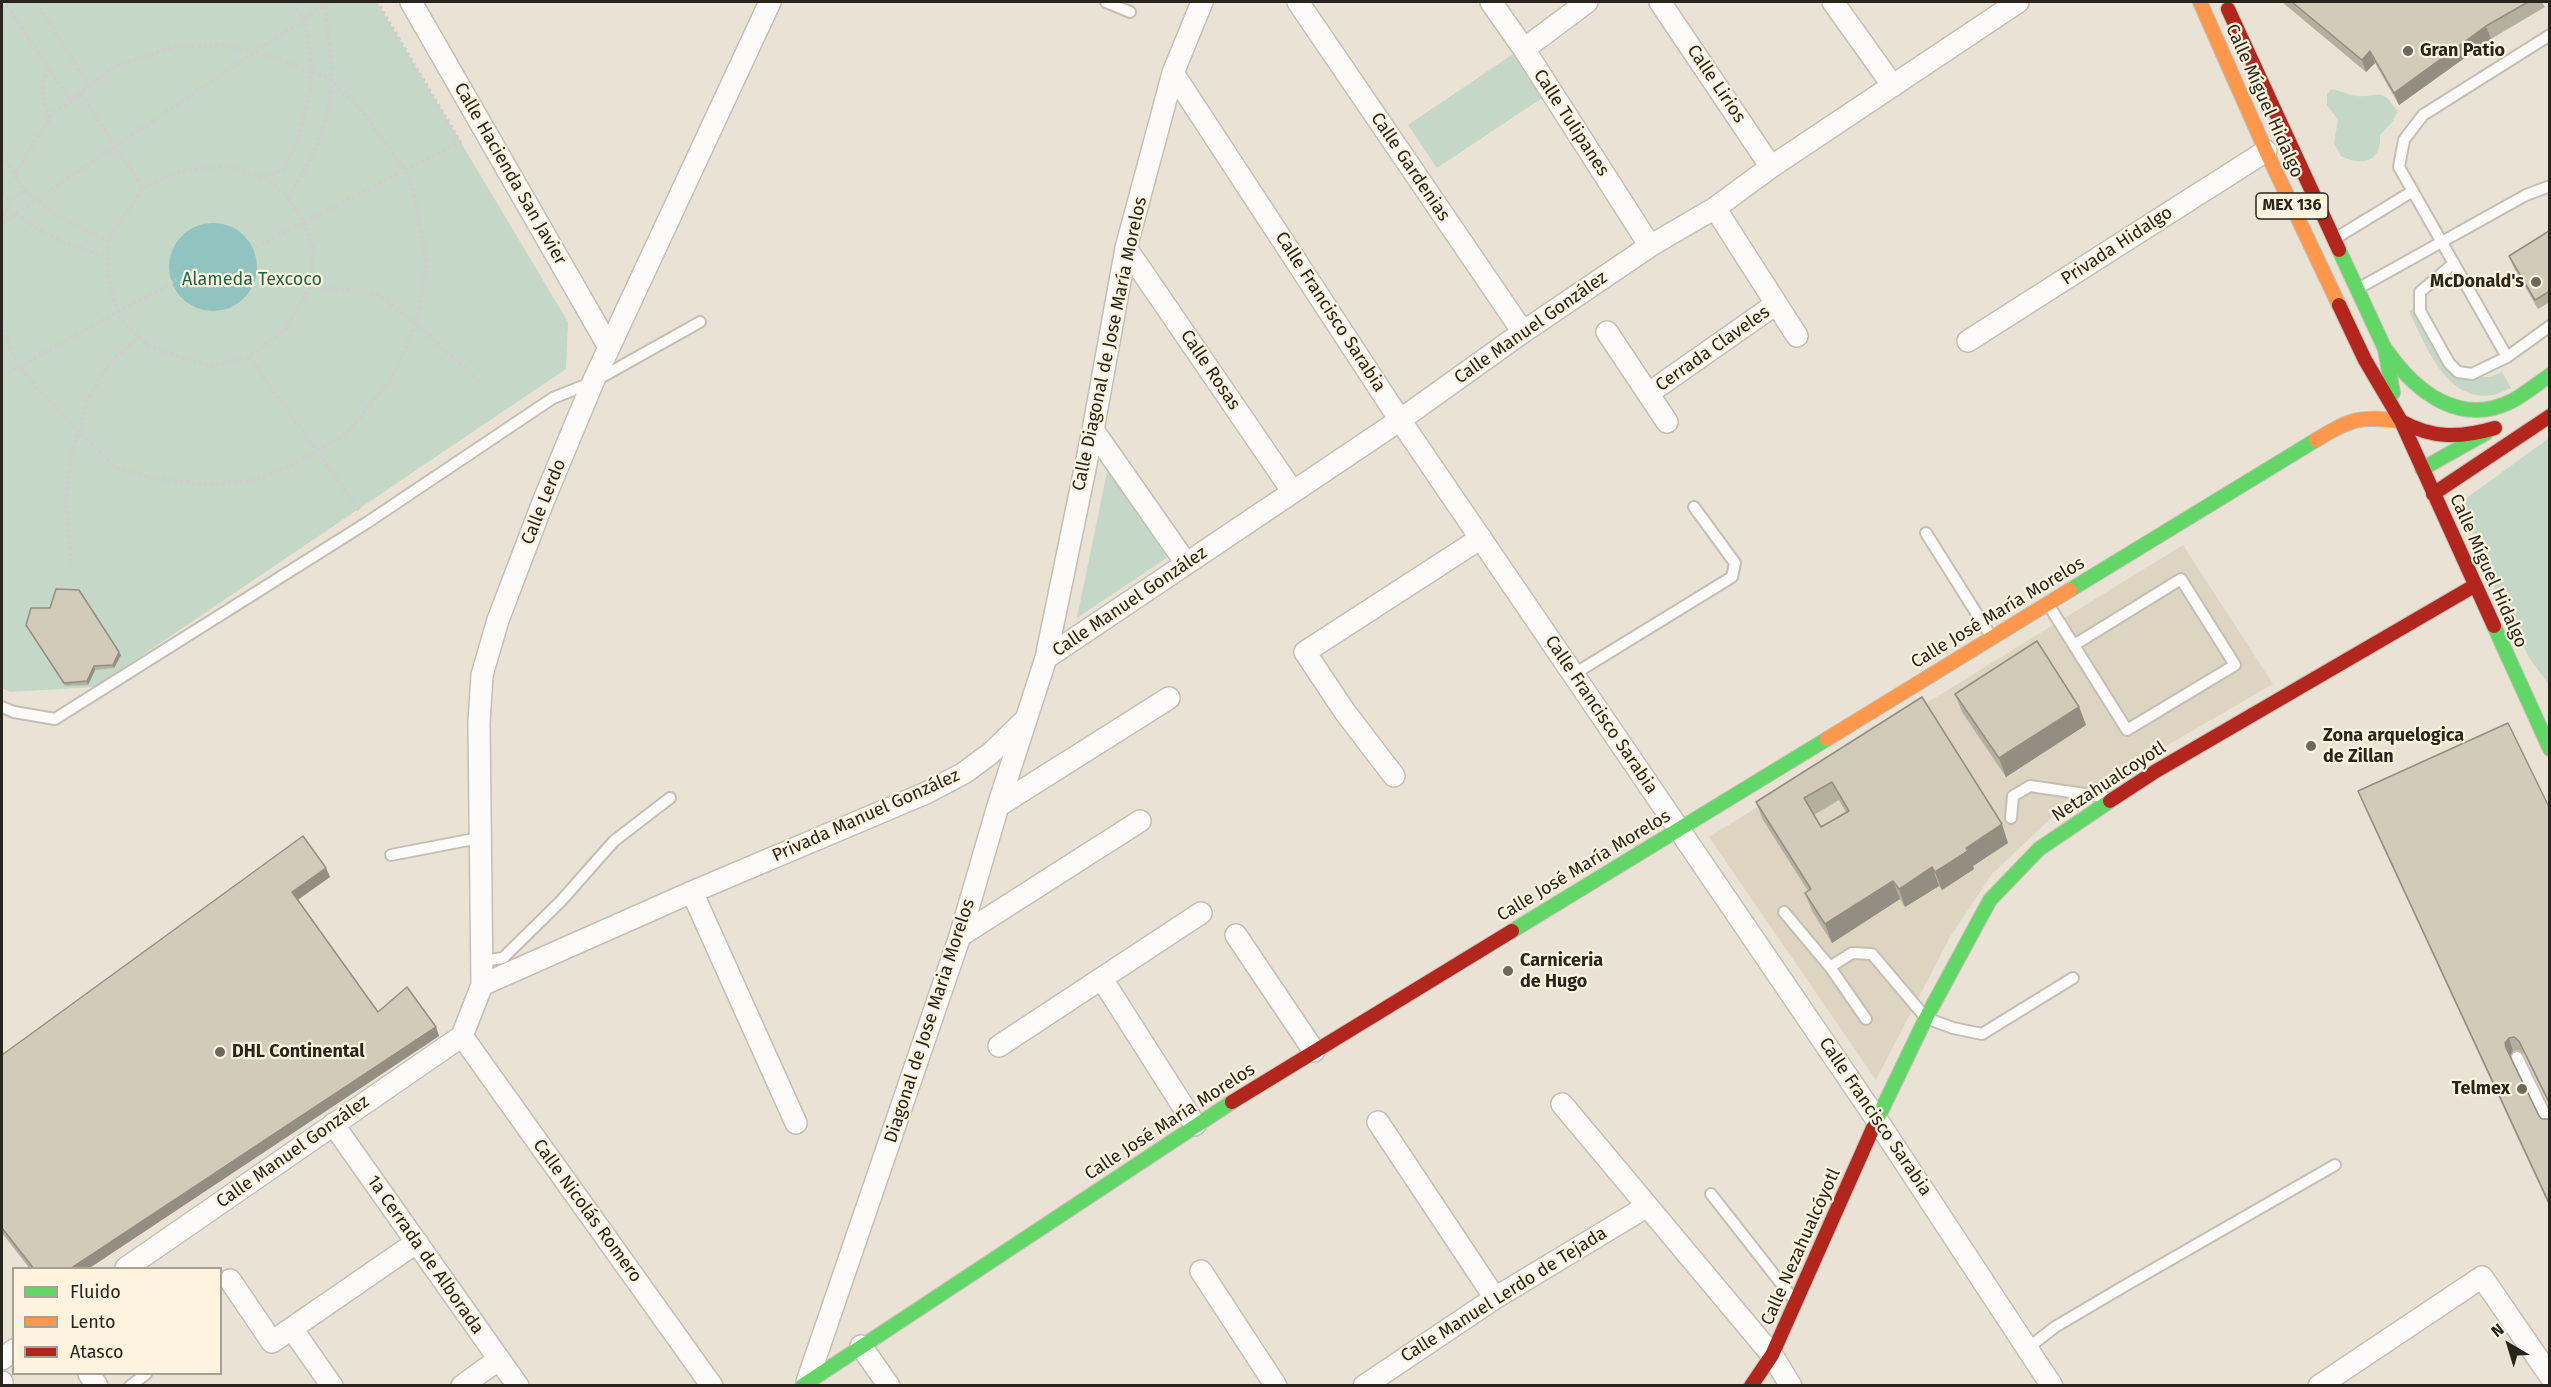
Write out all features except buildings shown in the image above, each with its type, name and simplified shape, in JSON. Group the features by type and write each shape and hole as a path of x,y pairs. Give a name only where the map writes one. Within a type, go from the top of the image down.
{"street":[{"name":"Calle Hacienda San Javier","path":"411,2 609,347"},
{"name":"Calle Lerdo","path":"462,1036 482,985 479,734 482,675 502,610 543,502 593,382 770,2"},
{"name":"Calle Diagonal de Jose María Morelos","path":"1046,658 1093,430 1126,248 1173,73 1202,2"},
{"name":"Calle Gardenias","path":"1298,2 1523,332"},
{"name":"Calle Tulipanes","path":"1491,2 1524,49 1650,246"},
{"path":"1524,49 1587,2"},
{"name":"Calle Lirios","path":"1660,2 1771,167"},
{"path":"1833,2 1893,86"},
{"name":"Calle Manuel González","path":"1046,658 1400,420 1523,332 1650,246 1715,208 1771,167 1893,86 1992,8 2018,2"},
{"name":"Calle Míguel Hidalgo","path":"2200,2 2266,151 2365,360 2401,421 2550,749"},
{"name":"Calle Míguel Hidalgo","path":"2224,2 2359,288 2385,349 2394,407"},
{"name":"Calle Francisco Sarabia","path":"1173,73 1400,420 1877,1120 2052,1386"},
{"name":"Privada Hidalgo","path":"1968,341 2266,151"},
{"path":"1715,208 1797,336"},
{"name":"Calle Rosas","path":"1126,248 1293,492"},
{"name":"Cerrada Claveles","path":"1649,393 1776,304"},
{"path":"1606,332 1667,422"},
{"path":"2385,349 2415,386 2454,410 2481,411 2507,404 2550,375"},
{"path":"2422,469 2540,399"},
{"path":"2433,494 2550,416"},
{"name":"Calle José María Morelos","path":"805,1384 1195,1125 2342,424 2369,417 2401,421 2419,432 2440,437 2461,437 2504,422"},
{"path":"1093,430 1186,563"},
{"path":"1394,776 1345,712 1305,651 1481,538"},
{"name":"Netzahualcoyotl","path":"1877,1120 1926,1018 1990,900 2039,849 2156,771 2474,586"},
{"name":"Diagonal de Jose Maria Morelos","path":"805,1384 960,936 998,806 1046,658"},
{"path":"998,806 1168,698"},
{"name":"Privada Manuel González","path":"482,985 692,892 926,793 964,773 991,753 1026,719"},
{"path":"960,936 1140,821"},
{"path":"692,892 796,1124"},
{"path":"999,1046 1202,913"},
{"path":"1236,935 1314,1051"},
{"path":"1102,979 1195,1125"},
{"name":"Calle Manuel González","path":"129,1267 462,1036"},
{"name":"Calle Nicolás Romero","path":"462,1036 711,1386"},
{"path":"1562,1104 1772,1355 1791,1386"},
{"name":"Calle Nezahualcóyotl","path":"1750,1386 1772,1355 1877,1120"},
{"path":"1378,1122 1495,1298"},
{"name":"1a Cerrada de Alborada","path":"333,1124 518,1386"},
{"name":"Calle Manuel Lerdo de Tejada","path":"1364,1386 1495,1298 1646,1207"},
{"path":"230,1280 272,1342 417,1242"},
{"path":"1201,1271 1276,1386"},
{"path":"2319,1386 2482,1277 2550,1376"},
{"path":"292,1329 332,1386"},
{"path":"861,1346 889,1386"},
{"path":"462,1386 499,1359"}],"lane":[{"path":"1106,2 1130,12"},
{"path":"2507,357 2399,167 2404,140 2423,115 2550,35"},
{"path":"2359,288 2526,195 2550,186"},
{"path":"2334,239 2413,191"},
{"path":"2454,263 2420,292 2420,311 2449,363 2458,372 2472,374 2507,357 2550,326"},
{"path":"2,707 14,712 55,719 368,522 553,398 593,382 700,322"},
{"path":"1574,674 1732,577 1735,563 1694,507"},
{"path":"1926,533 1992,638"},
{"path":"2048,604 2127,730 2235,665 2181,579 2074,645"},
{"path":"2011,818 2013,796 2030,786 2114,798"},
{"path":"481,961 503,958 561,901 614,841 670,798"},
{"path":"392,855 479,838"},
{"path":"1784,912 1830,966 1866,1019"},
{"path":"1830,966 1852,953 1872,954 1926,1018 1953,1028 1982,1034 2073,978"},
{"path":"2517,1057 2550,1125"},
{"path":"2028,1348 2055,1328 2121,1288 2335,1165"},
{"path":"1711,1194 1773,1277 1796,1303"},
{"path":"130,1386 145,1375"}],"path":[{"path":"4,2 71,101"},
{"path":"36,2 90,87"},
{"path":"266,178 283,169 297,142 311,86 311,57 304,19 294,2"},
{"path":"2,223 304,19 323,3 329,2"},
{"path":"256,247 460,142 377,2"},
{"path":"288,198 317,148 327,123 332,81 323,3"},
{"path":"2,318 9,347 19,366 39,391 116,468 156,479 210,485 254,480 292,465 347,433 391,379 416,324 427,265 413,190 405,170 355,102 332,81 310,71 228,45 176,46 114,67 50,118 14,175"},
{"path":"49,69 42,91 50,118"},
{"path":"81,94 143,188"},
{"path":"2,155 24,190 56,216 108,241"},
{"path":"227,166 266,178 288,198 304,221 313,249 311,286 285,330 249,357 208,366 148,346 138,337 116,312 108,276 108,241 143,188 181,171 227,166"},
{"path":"2,223 9,201 24,190"},
{"path":"2,193 9,201"},
{"path":"16,213 40,232 63,244 108,257"},
{"path":"2,376 176,280"},
{"path":"311,286 378,294 416,324 482,384"},
{"path":"71,568 66,497 72,452 78,430 88,399 109,363 138,337"},
{"path":"249,357 368,522"}],"shaded area":[{"path":"2183,545 2273,684 2099,785 2050,819 1992,874 1950,937 1876,1080 1709,837"}],"green space":[{"name":"Alameda Texcoco","path":"2,2 377,2 568,322 566,369 95,687 10,692 2,688"},
{"path":"1513,54 1542,98 1437,168 1408,125"},
{"path":"2331,89 2356,96 2383,96 2398,112 2380,135 2378,151 2370,159 2357,161 2341,156 2334,143 2338,120 2327,105 2327,94"},
{"path":"2413,309 2436,351 2474,376 2490,377 2502,372 2511,388 2498,394 2477,395 2462,390 2450,381 2439,368 2422,339 2409,311"},
{"path":"2549,438 2549,685 2530,659 2498,596 2460,503"},
{"path":"1108,467 1171,555 1077,618"}],"water":[{"path":"213,223 230,227 244,236 253,250 257,267 253,284 244,298 230,307 213,311 196,307 182,298 173,284 169,267 173,250 182,236 196,227"}],"traffic: fast":[{"path":"2339,250 2385,349 2393,393"},
{"path":"2387,351 2411,380 2426,392 2457,407 2475,410 2493,408 2512,401 2550,375"},
{"path":"2422,469 2486,433"},
{"path":"2070,590 2316,440"},
{"path":"2494,626 2550,749"},
{"path":"1512,931 1827,739"},
{"path":"1873,1128 1926,1018 1990,900 2039,849 2110,801"},
{"path":"802,1386 1232,1102"}],"traffic: slow":[{"path":"2200,2 2266,151 2339,305"},
{"path":"2316,440 2357,420 2401,421"},
{"path":"1827,739 2070,590"}],"traffic: jam":[{"path":"2228,9 2339,250"},
{"path":"2339,305 2365,360 2401,421 2494,626"},
{"path":"2433,494 2550,416"},
{"path":"2401,421 2424,431 2447,435 2470,434 2495,428"},
{"path":"2110,801 2156,771 2474,586"},
{"path":"1232,1102 1512,931"},
{"path":"1751,1386 1772,1355 1873,1128"}],"place":[{"name":"Gran Patio","path":"2408,51"},
{"name":"McDonald's","path":"2536,282"},
{"name":"Zona arquelogica de Zillan","path":"2311,746"},
{"name":"Carniceria de Hugo","path":"1508,971"},
{"name":"DHL Continental","path":"220,1052"},
{"name":"Telmex","path":"2522,1089"}]}
